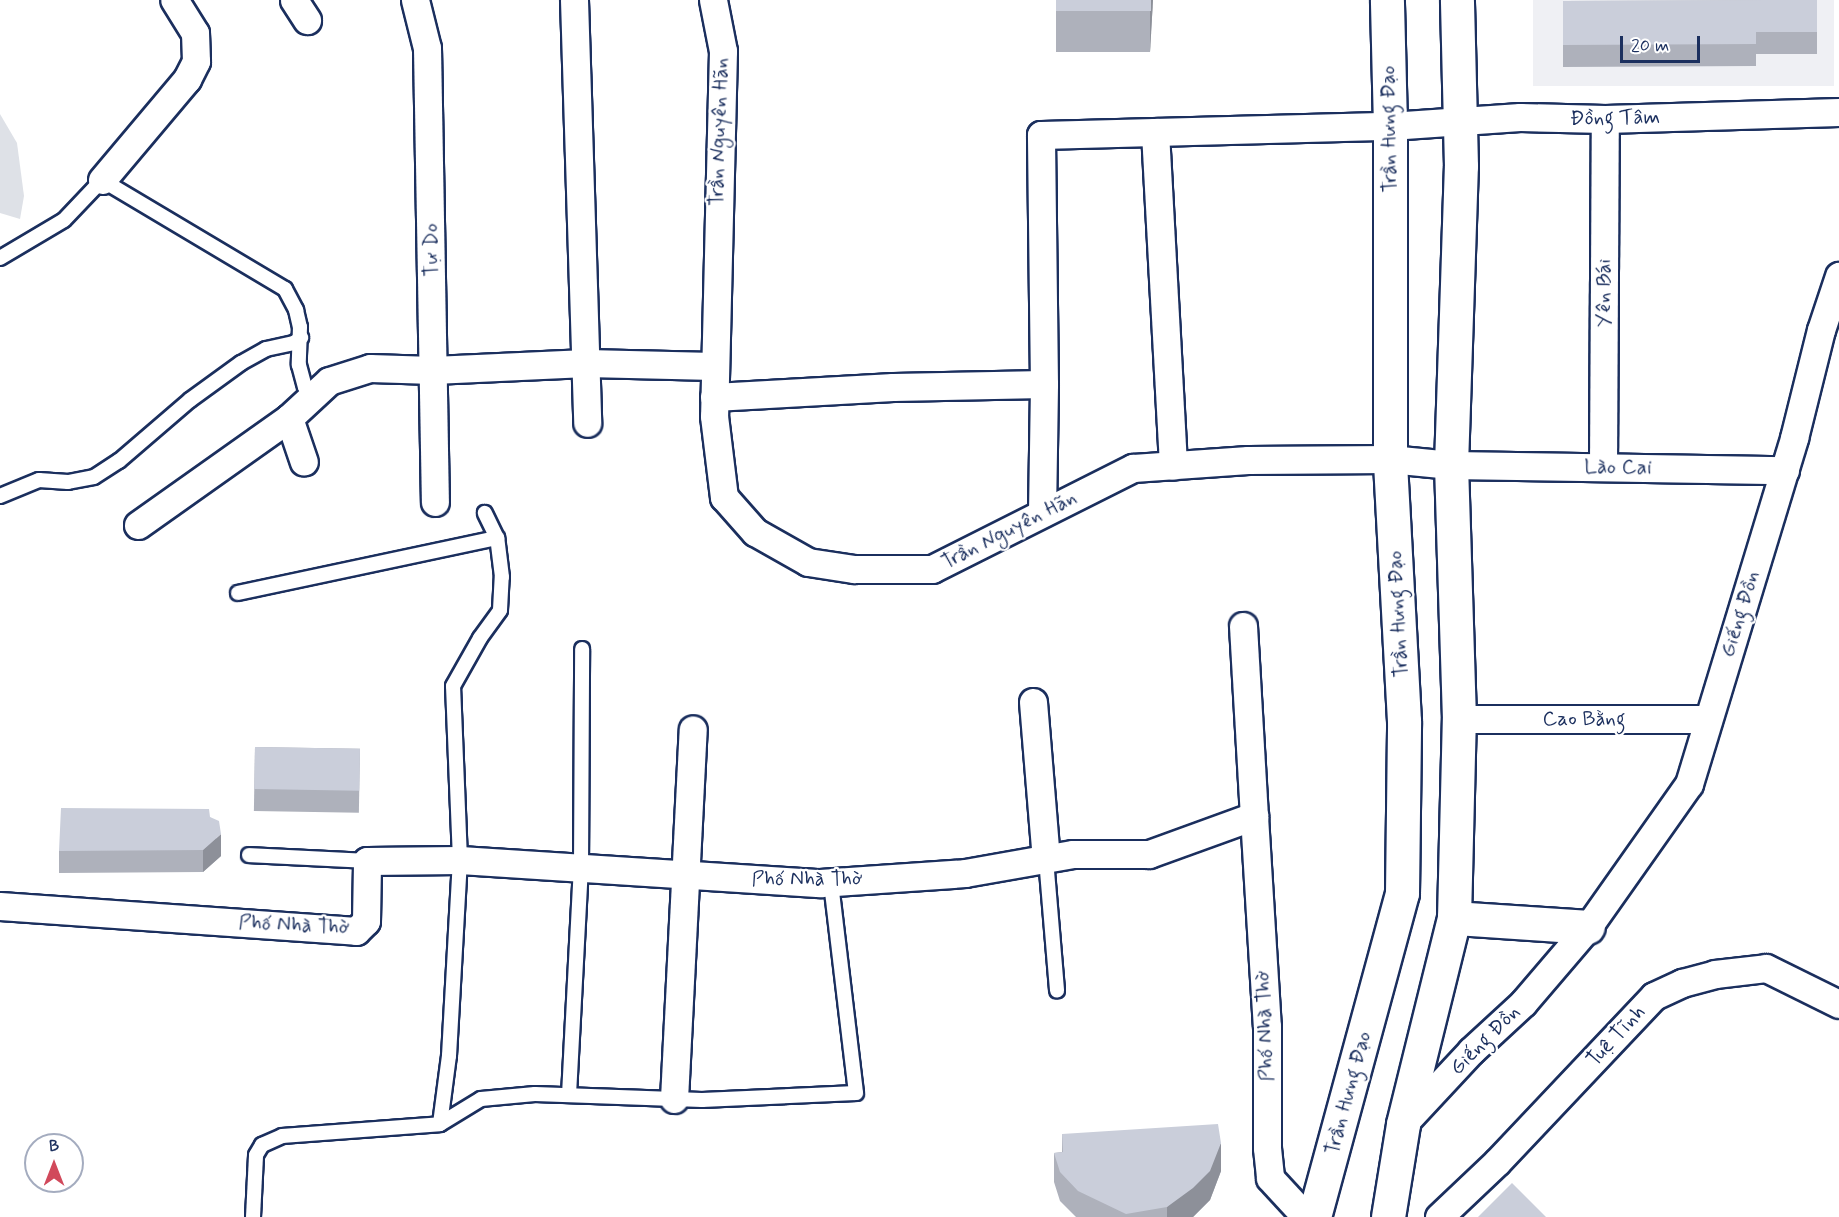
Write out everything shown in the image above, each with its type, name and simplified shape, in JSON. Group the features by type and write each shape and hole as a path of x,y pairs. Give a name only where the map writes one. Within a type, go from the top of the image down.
{"main road":[{"name":"Trần Hưng Đạo","path":"1314,1217 1402,893 1404,721 1390,459 1390,126 1387,0"},
{"path":"1388,1217 1403,1124 1454,918 1459,719 1451,465 1461,166 1456,0"},
{"path":"1454,918 1588,927"}],"street":[{"path":"102,180 188,79 196,61 195,33 174,0"},
{"name":"Tự Do","path":"415,0 427,48 435,502"},
{"path":"574,0 587,423"},
{"name":"Trần Nguyên Hãn","path":"713,0 723,51 714,398 724,497 755,532 808,561 854,569 932,569 1133,468 1248,460 1390,459 1451,465"},
{"name":"Đồng Tâm","path":"1044,384 1041,135 1390,126 1520,117 1605,119 1839,112"},
{"name":"Yên Bái","path":"1603,467 1605,119"},
{"path":"1155,132 1173,466"},
{"name":"Giếng Đồn","path":"1403,1124 1471,1052 1523,1003 1588,927 1689,784 1785,470 1821,330 1839,276"},
{"path":"138,525 289,418 329,381 370,368 433,370 586,363 714,366"},
{"path":"714,398 893,387 1044,384 1042,513"},
{"path":"289,418 304,462"},
{"name":"Lào Cai","path":"1451,465 1785,470"},
{"path":"1243,626 1254,816"},
{"path":"1033,702 1046,859"},
{"name":"Cao Bằng","path":"1459,719 1708,718"},
{"path":"674,1099 693,729"},
{"name":"Phố Nhà Thờ","path":"0,906 356,931 366,921 368,861 460,860 831,883 964,873 1073,854 1149,854 1254,816 1267,1026 1267,1148 1270,1178 1306,1217"},
{"name":"Tuệ Tĩnh","path":"1439,1217 1497,1162 1654,996 1682,983 1715,974 1766,968 1839,1004"}],"lane":[{"path":"0,258 64,220 102,180 285,289 296,310 301,338 299,365 305,387 313,394"},
{"path":"0,496 39,480 68,482 94,477 119,461 190,400 241,363 266,349 294,343 301,338"},
{"path":"440,1124 449,1056 460,860 453,686 480,638 500,610 502,577 496,538 485,513"},
{"path":"238,592 496,538"},
{"path":"569,1095 581,868 582,649"},
{"path":"249,855 368,861"},
{"path":"1046,859 1057,991"},
{"path":"254,1217 256,1155 262,1145 282,1136 440,1124 481,1099 535,1094 674,1099 856,1094 831,883"}],"shaded area":[{"path":"1533,0 1834,0 1834,86 1533,86"},
{"path":"0,114 17,143 24,196 20,219 0,213"}],"building":[{"path":"1056,0 1151,0 1151,11 1056,11"},
{"path":"1817,0 1817,32 1756,32 1756,44 1563,45 1563,1"},
{"path":"255,747 360,749 359,791 254,789"},
{"path":"61,808 209,809 210,817 219,821 221,834 203,850 59,851"},
{"path":"1218,1124 1221,1143 1210,1171 1193,1188 1167,1207 1126,1214 1078,1191 1060,1172 1054,1153 1063,1152 1062,1134"},
{"path":"1512,1183 1546,1217 1478,1217"}]}
